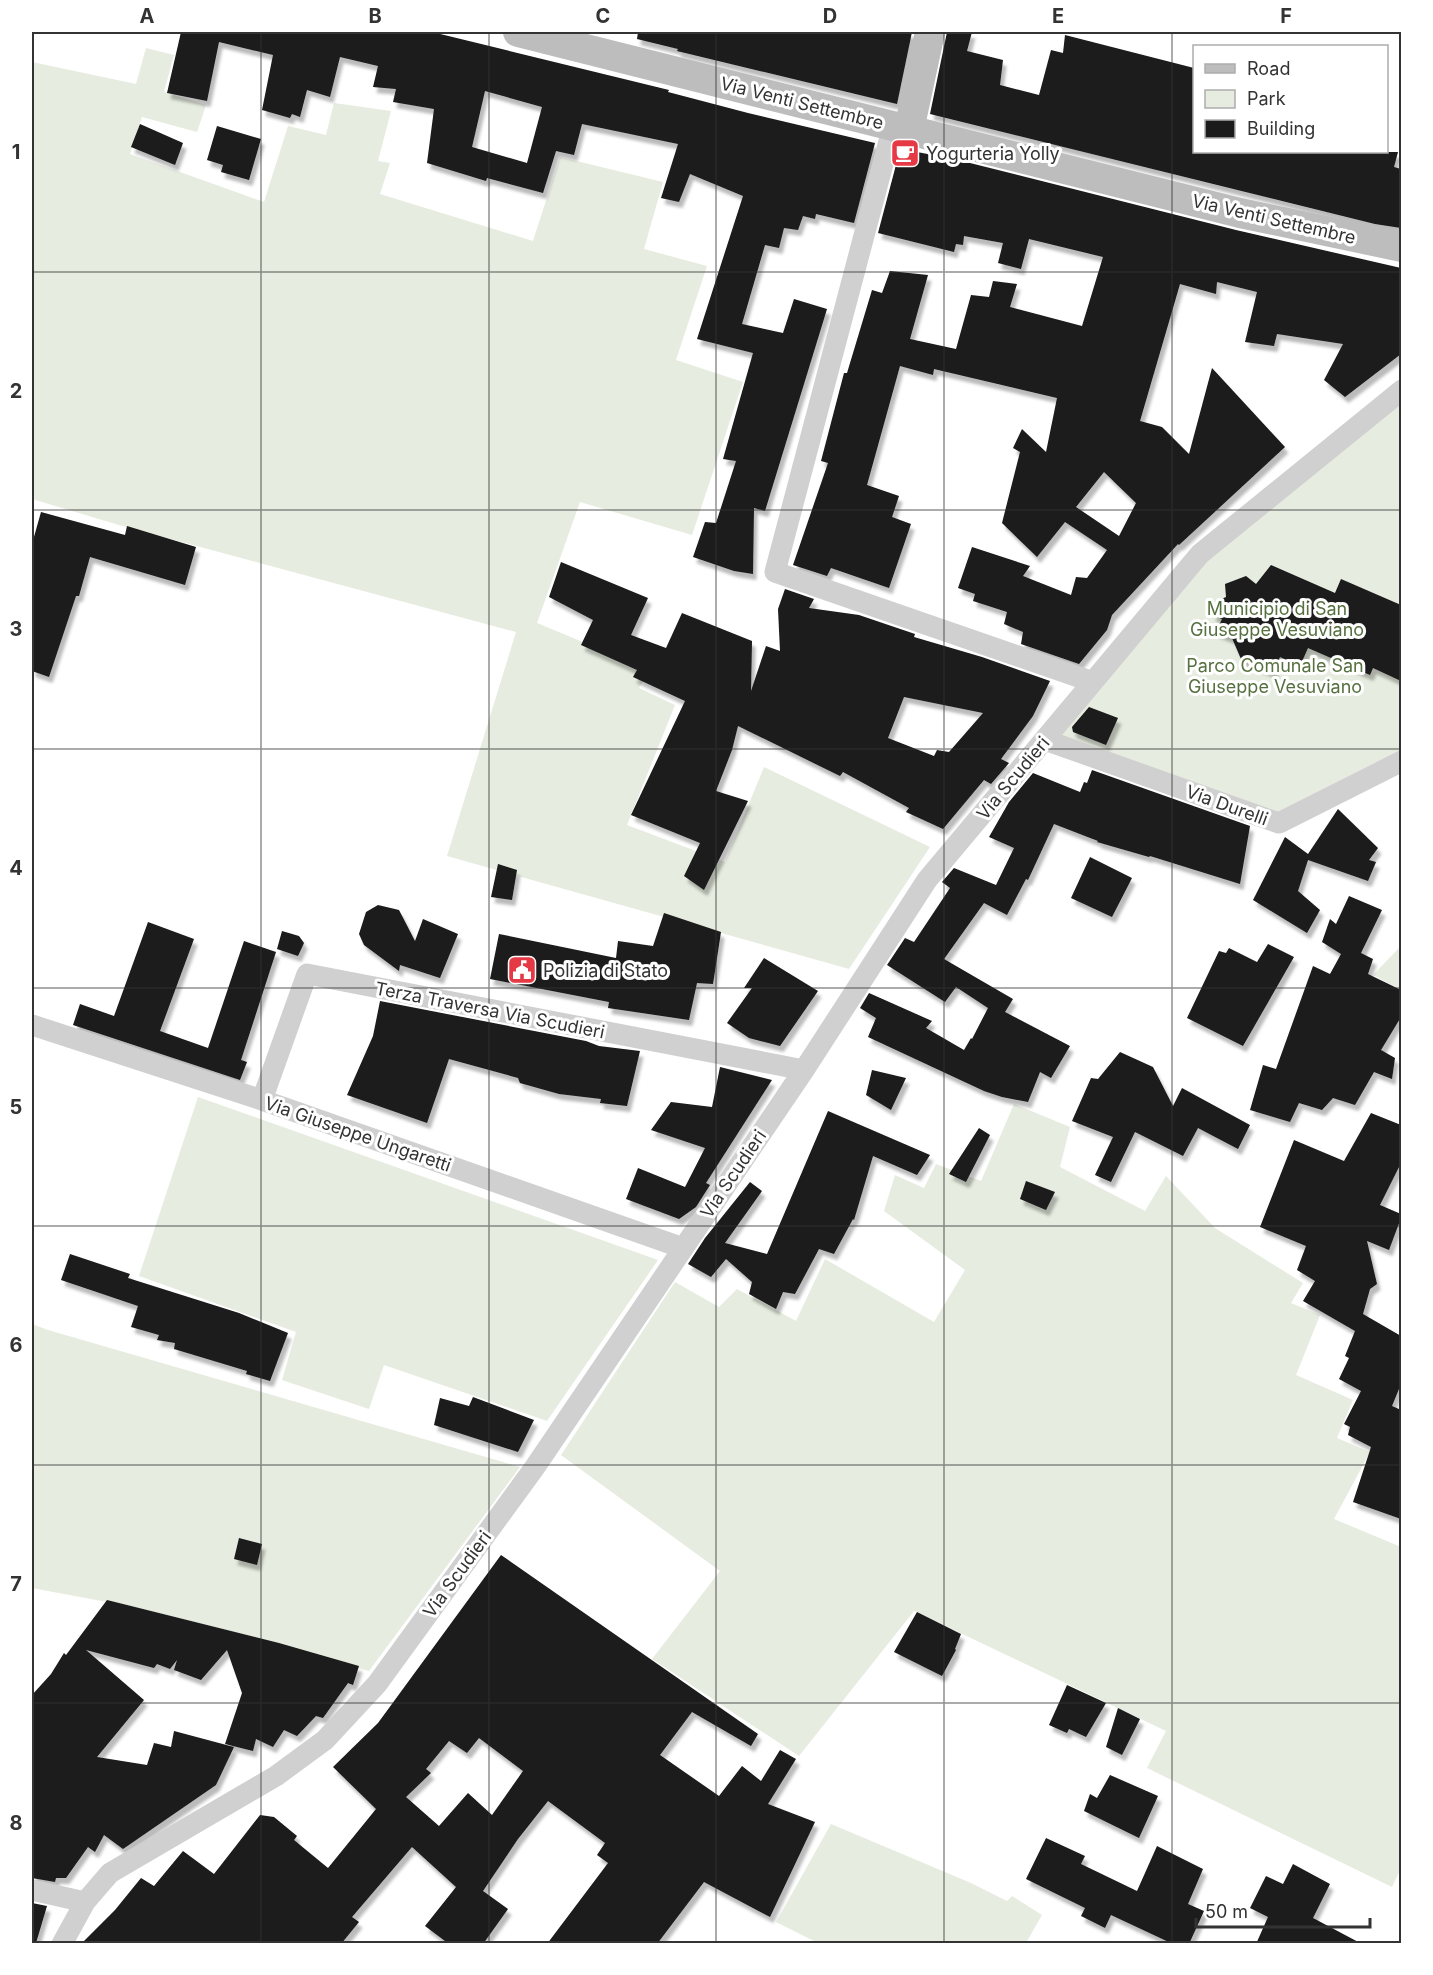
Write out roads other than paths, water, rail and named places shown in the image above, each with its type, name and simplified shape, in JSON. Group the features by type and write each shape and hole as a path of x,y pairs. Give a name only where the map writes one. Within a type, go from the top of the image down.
{"main road":[{"name":"Via Venti Settembre","path":"518,32 1240,213 1401,247"},
{"path":"901,128 930,32"}],"street":[{"path":"901,128 775,572 1093,682"},
{"name":"Via Scudieri","path":"62,1944 85,1902 110,1873 276,1776 324,1740 369,1692 535,1467 804,1070 927,880 1200,554 1401,390"},
{"name":"Via Durelli","path":"1045,740 1279,823 1401,761"},
{"name":"Terza Traversa Via Scudieri","path":"262,1100 307,974 804,1070"},
{"name":"Via Giuseppe Ungaretti","path":"32,1025 262,1100 683,1248"},
{"path":"32,1890 85,1902"}],"place":[{"name":"Yogurteria Yolly","path":"905,153"},
{"name":"Polizia di Stato","path":"522,970"}],"park label":[{"name":"Municipio di San Giuseppe Vesuviano","path":"1277,618"},
{"name":"Parco Comunale San Giuseppe Vesuviano","path":"1275,675"}]}
